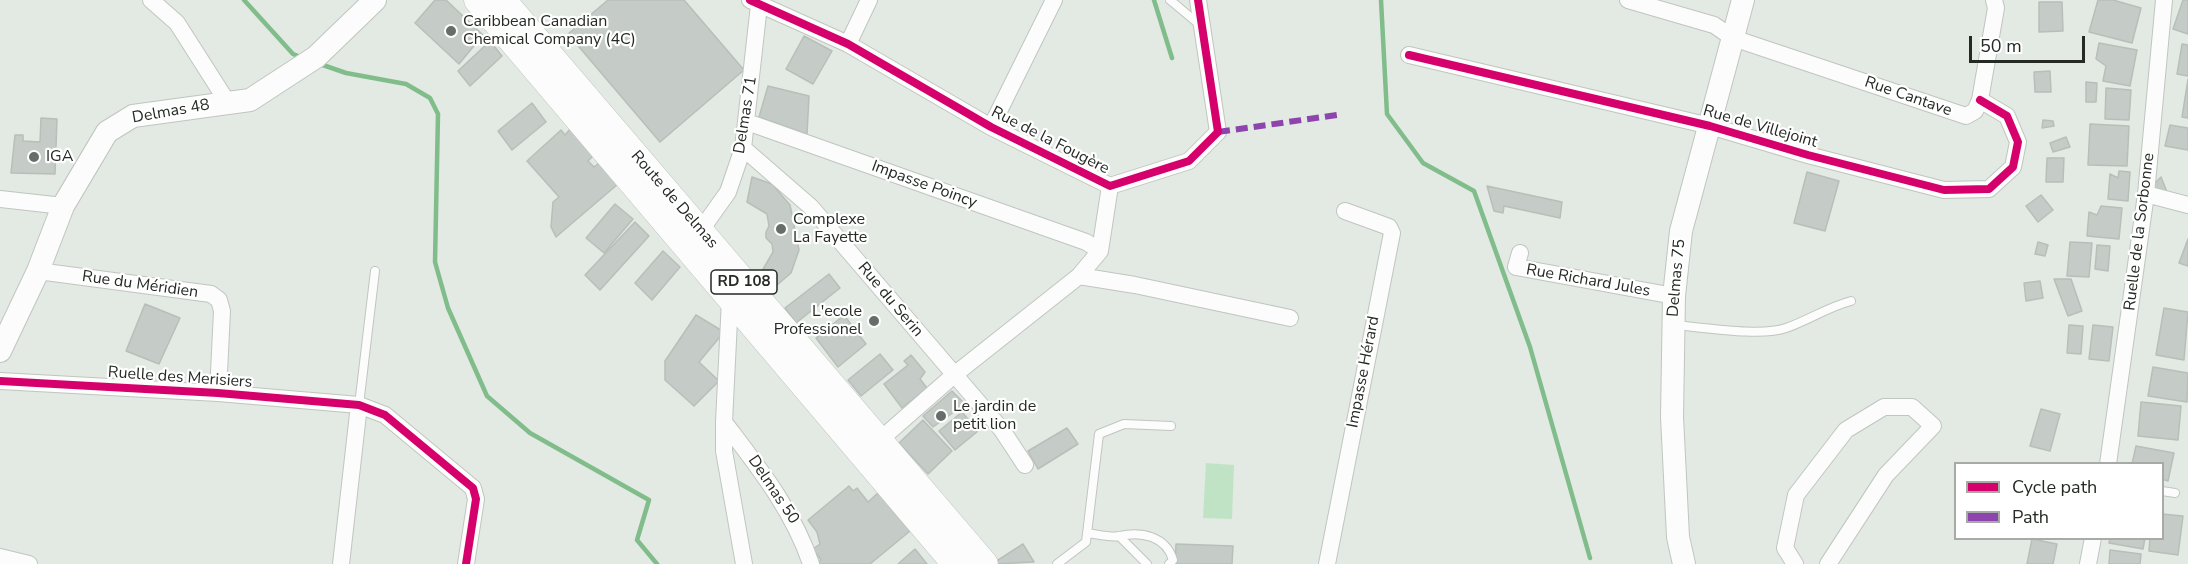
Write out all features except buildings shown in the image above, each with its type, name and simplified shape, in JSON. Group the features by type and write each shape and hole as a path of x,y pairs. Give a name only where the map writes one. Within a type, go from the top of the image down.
{"main road":[{"name":"Route de Delmas","path":"477,0 694,239 872,447 955,564"},
{"name":"Route de Delmas","path":"502,0 694,239 730,300 985,564"}],"street":[{"path":"151,0 177,23 228,103"},
{"path":"848,44 869,0"},
{"path":"991,127 1054,0"},
{"name":"Rue de la Fougère","path":"755,3 848,44 991,127 1110,186 1189,160 1218,132 1198,0"},
{"path":"1628,0 1714,25 1733,38"},
{"name":"Delmas 75","path":"1684,564 1678,537 1672,417 1674,296 1681,231 1743,0"},
{"path":"1980,100 1996,8 1994,0"},
{"name":"Ruelle de la Sorbonne","path":"2108,462 2146,194 2164,0"},
{"name":"Delmas 71","path":"694,239 728,192 743,148 747,122 755,3"},
{"name":"Delmas 48","path":"0,351 38,271 63,206 107,132 133,116 250,100 316,57 361,9"},
{"name":"Rue Cantave","path":"1733,38 1966,116 1975,111 1980,100"},
{"name":"Rue de Villejoint","path":"1409,55 1710,126 1808,155 1944,190 1989,189 2013,167 2018,142 2007,116 1980,100"},
{"name":"Impasse Poincy","path":"747,122 1086,242 1100,251"},
{"name":"Rue du Serin","path":"743,148 811,207 1002,430 1025,465"},
{"path":"872,447 954,375 1078,276 1100,251 1110,186"},
{"path":"2146,194 2188,205"},
{"path":"0,200 63,206"},
{"name":"Impasse Hérard","path":"1327,564 1392,233 1389,227 1345,211"},
{"name":"Rue Richard Jules","path":"1520,253 1516,267 1674,296"},
{"name":"Rue du Méridien","path":"38,271 212,294 219,300 222,311 218,393"},
{"path":"1078,276 1135,285 1290,318"},
{"name":"Delmas 50","path":"730,300 724,451 744,564"},
{"name":"Ruelle des Merisiers","path":"0,381 218,393 359,405 385,415 473,488 476,499 466,564"},
{"path":"341,564 359,405"},
{"path":"1795,564 1785,548 1796,495 1846,430 1884,406 1912,407 1934,426 1886,475 1828,564"},
{"name":"Delmas 50","path":"724,422 763,472 801,532 812,564"},
{"path":"2088,564 2093,540"},
{"path":"0,557 29,564"}],"lane":[{"path":"1170,0 1203,27"},
{"path":"359,405 375,271"},
{"path":"1673,325 1760,331 1785,329 1833,305 1851,301"},
{"path":"1057,564 1086,542 1099,434 1124,424 1171,426"},
{"path":"2164,491 2175,493"},
{"path":"1087,533 1119,536 1127,532 1142,533 1155,538 1170,550 1173,560 1169,564"},
{"path":"1119,536 1147,564"}],"green space":[{"path":"1206,463 1234,465 1232,519 1203,518"}],"waterway":[{"path":"244,0 293,54 303,58"},
{"path":"1154,0 1172,58"},
{"path":"1381,0 1387,114 1423,163 1474,191 1530,347 1590,558"},
{"path":"320,64 346,73 406,84 430,98 438,114 435,262 448,308 487,396 530,433 649,500 637,540 657,564"}],"marked path":[{"path":"1218,132 1337,115"}],"cycle path":[{"path":"750,0 848,44 991,127 1110,186 1189,161 1218,132 1198,0"},
{"path":"1409,55 1710,126 1808,155 1944,190 1989,189 2013,167 2018,142 2007,116 1980,100"},
{"path":"0,381 218,393 359,405 385,415 473,488 476,499 466,564"}],"place":[{"name":"Caribbean Canadian Chemical Company (4C)","path":"451,31"},
{"name":"IGA","path":"34,157"},
{"name":"Complexe La Fayette","path":"781,229"},
{"name":"L'ecole Professionel","path":"874,321"},
{"name":"Le jardin de petit lion","path":"941,416"}]}
